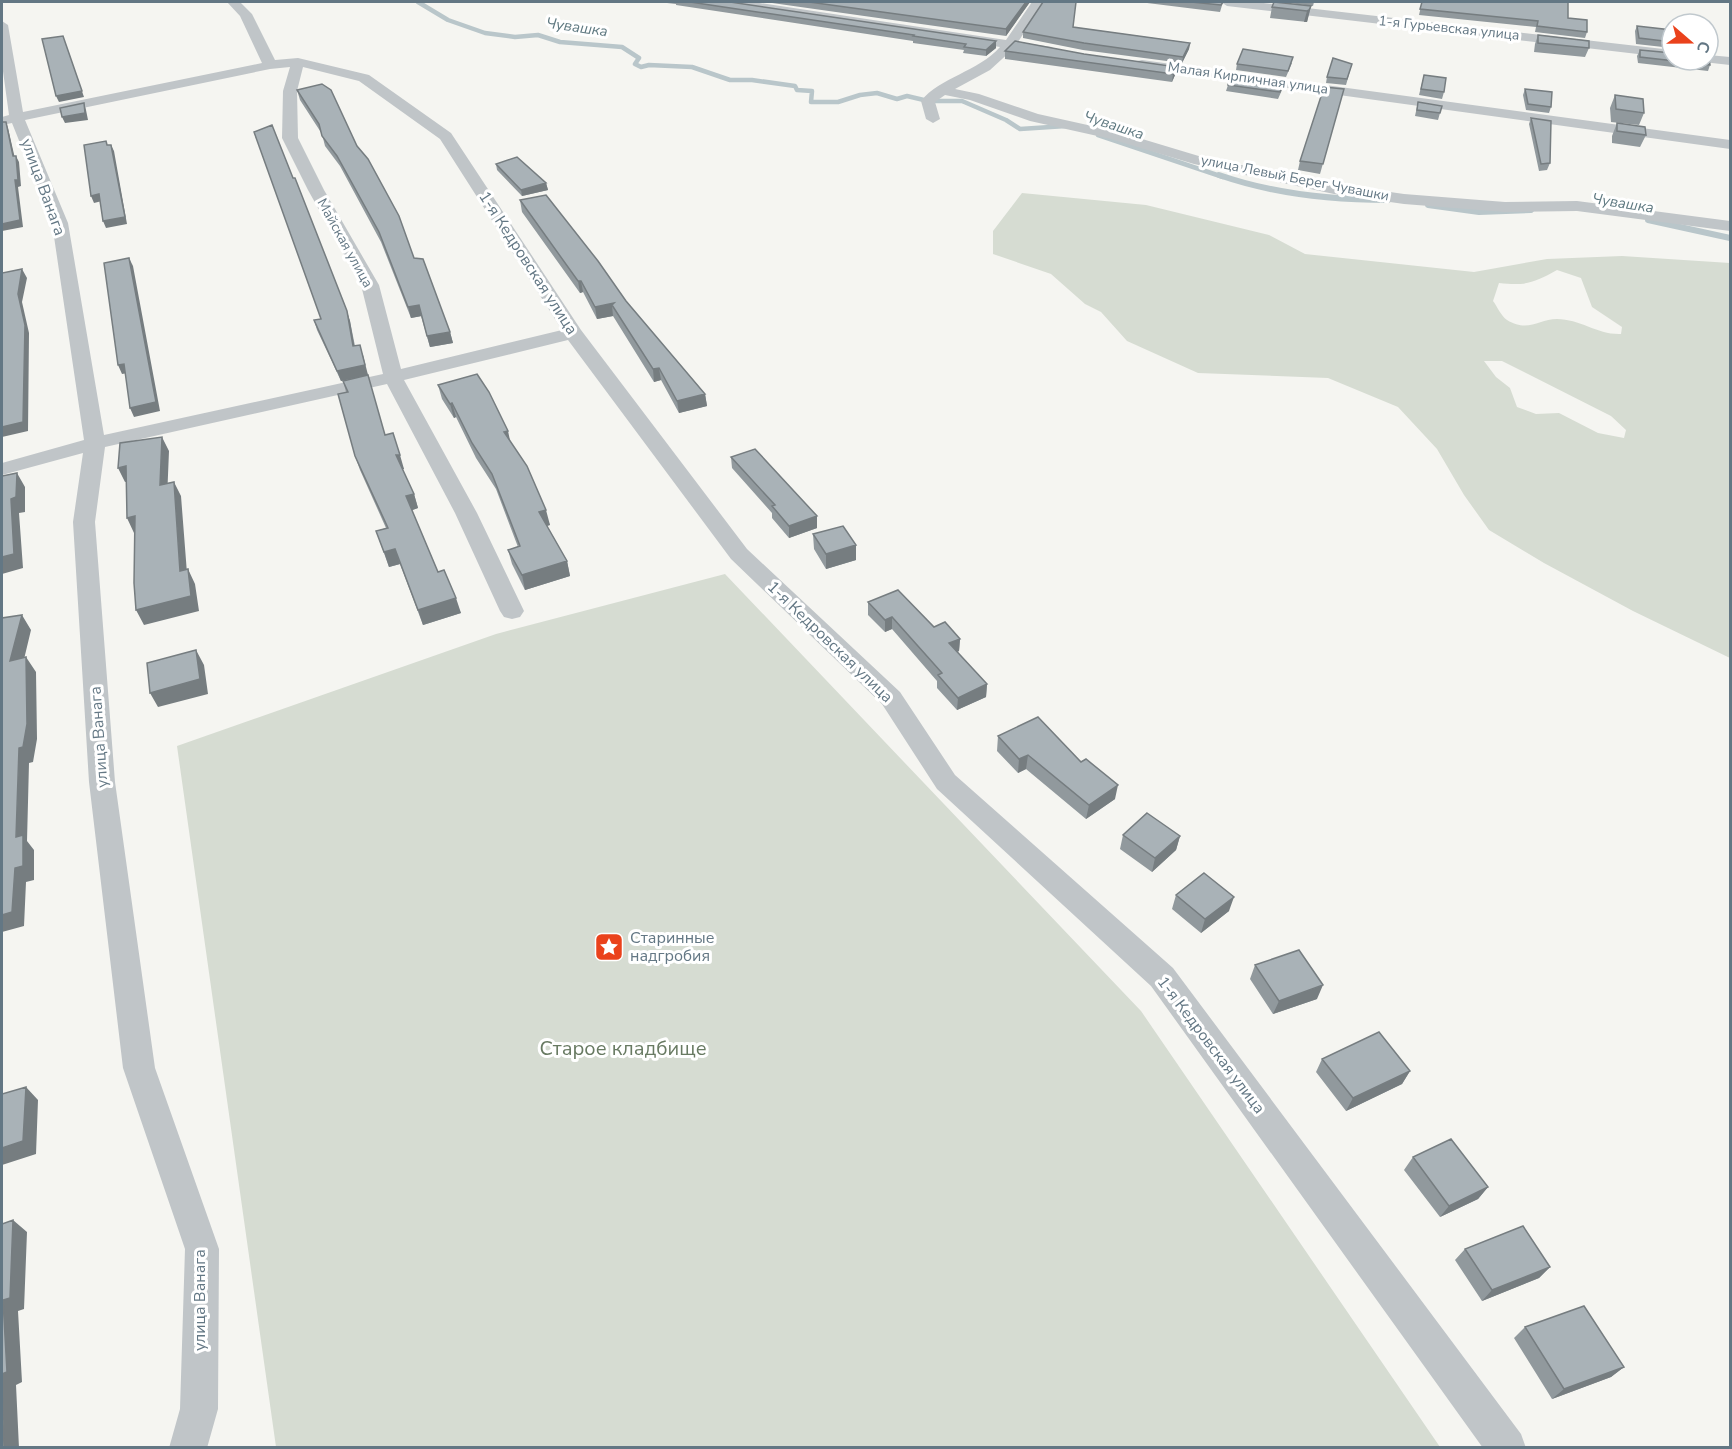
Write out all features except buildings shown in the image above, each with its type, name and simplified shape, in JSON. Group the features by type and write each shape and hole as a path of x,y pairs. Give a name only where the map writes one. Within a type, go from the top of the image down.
{"street":[{"path":"232,2 246,14 270,65"},
{"path":"731,2 1062,52"},
{"path":"933,119 928,101 941,90 991,63 1011,43 1038,2"},
{"name":"1-я Гурьевская улица","path":"1227,2 1660,53"},
{"name":"улица Ванага","path":"2,26 9,119 60,223 95,443 84,534 102,782 139,1068 202,1249 199,1408 188,1448"},
{"path":"9,119 249,68 298,62"},
{"name":"1-я Кедровская улица","path":"298,62 364,78 446,136 573,333 739,554 891,698 946,782 1162,977 1507,1448"},
{"name":"Майская улица","path":"298,62 290,91 290,138 316,190 370,285 393,377 466,513 512,611"},
{"name":"Малая Кирпичная улица","path":"1128,62 1731,145"},
{"name":"улица Левый Берег Чувашки","path":"941,90 974,97 1035,118 1114,135 1199,161 1334,189 1404,199 1505,207 1577,206 1731,226"},
{"path":"2,469 95,443 393,377 573,333"}],"green space":[{"path":"1022,193 1146,205 1269,235 1305,254 1474,272 1547,259 1622,256 1730,263 1730,658 1633,611 1489,530 1464,495 1437,449 1398,407 1328,378 1198,373 1127,341 1101,312 1085,304 1051,274 993,254 993,231","holes":["1557,270 1581,278 1592,307 1622,327 1621,334 1613,334 1573,321 1557,319 1527,325 1514,324 1501,314 1493,301 1499,283 1529,282","1484,361 1502,361 1611,416 1626,430 1624,438 1598,433 1559,413 1536,414 1517,407 1510,388 1496,377"]},
{"name":"Старое кладбище","path":"725,574 1141,1011 1440,1447 276,1447 177,746 496,634"}],"waterway":[{"name":"Чувашка","path":"418,2 448,20 485,33 515,37 538,35 560,42 622,47 639,58 635,64 641,67 649,65 692,67 730,80 752,80 795,86 797,90 812,91 811,102 838,102 860,95 877,93 897,99 907,96 928,101 962,101 1006,120 1020,129 1066,126"},
{"name":"Чувашка","path":"1098,135 1223,177"},
{"name":"Чувашка","path":"1219,175 1281,191 1346,199 1388,200"},
{"name":"Чувашка","path":"1428,205 1479,212 1531,210"},
{"name":"Чувашка","path":"1648,220 1730,238"}],"place":[{"name":"Старинные надгробия","path":"609,947"}]}
